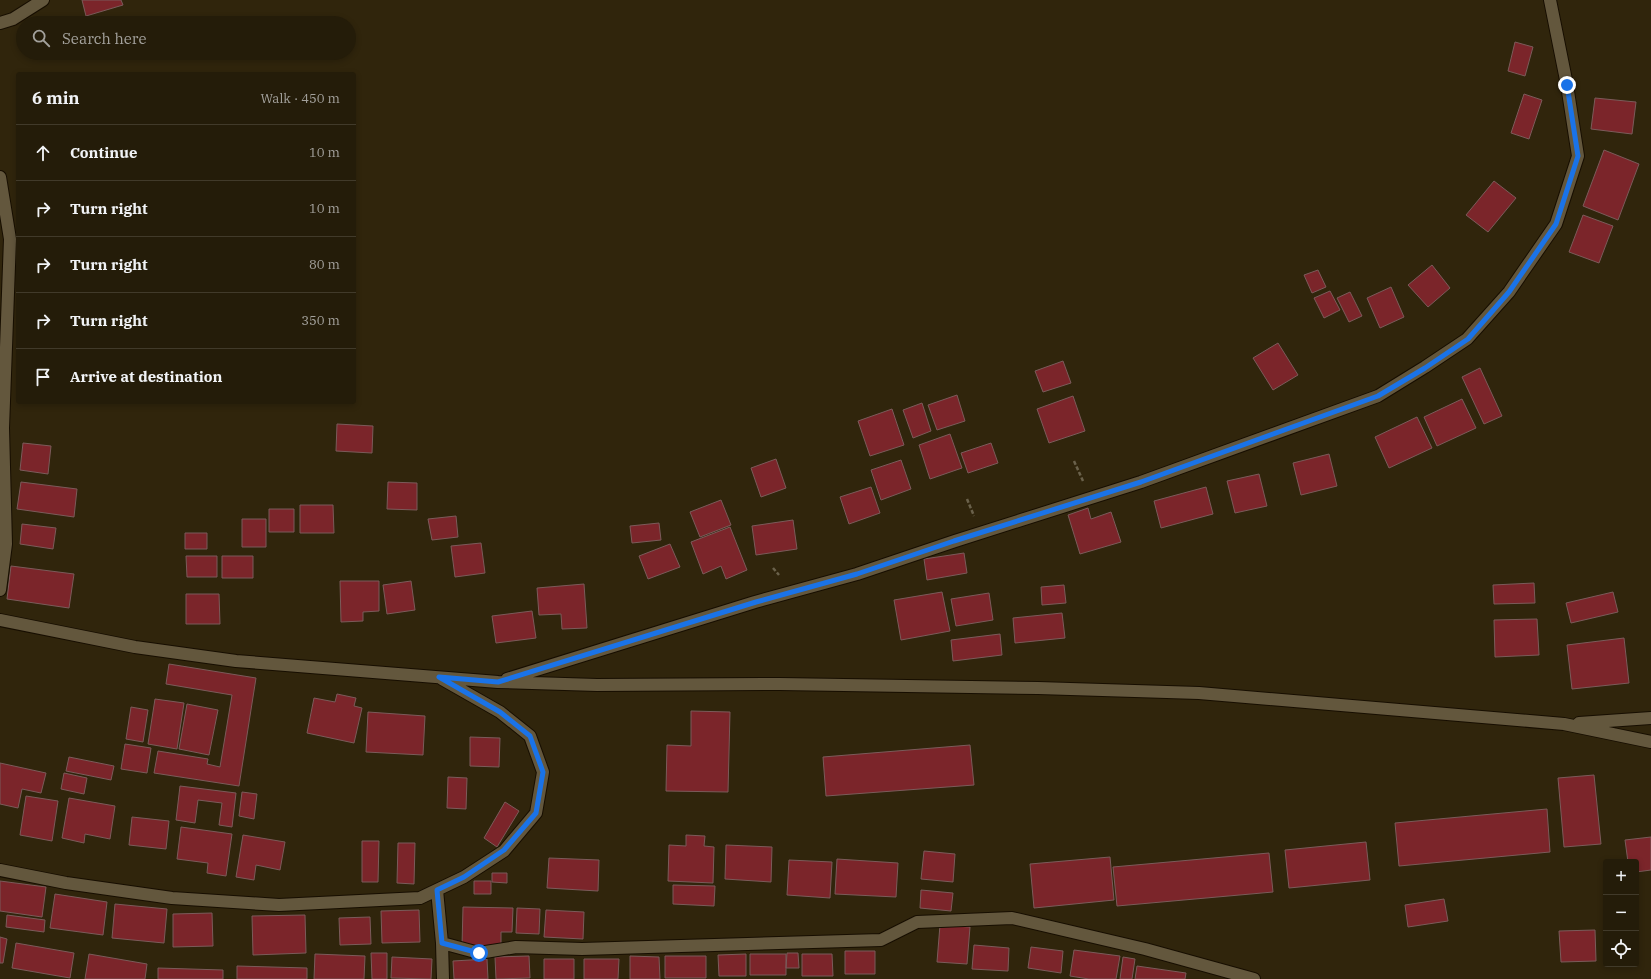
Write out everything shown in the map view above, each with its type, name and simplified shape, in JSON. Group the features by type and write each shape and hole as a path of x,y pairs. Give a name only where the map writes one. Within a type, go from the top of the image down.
{"street":[{"path":"16,16 43,0"},
{"path":"498,682 756,602 857,574 954,541 1141,482 1378,396 1425,368 1468,339 1509,292 1556,224 1578,156 1567,85 1550,0"},
{"path":"0,23 16,16"},
{"path":"0,177 10,239 1,426 6,544 0,590"},
{"path":"0,620 135,647 236,661 498,682 597,685 788,684 1023,687 1192,693 1564,724 1651,742"},
{"path":"0,870 66,884 172,898 279,905 420,898 464,877 504,850 536,813 543,772 530,736 500,712 439,677"},
{"path":"1564,724 1651,718"},
{"path":"437,890 442,943 443,979"},
{"path":"442,943 479,953 516,947 582,949 881,940 917,922 1012,918 1145,949 1254,979"}],"building":[{"path":"82,0 121,0 123,5 86,16"},
{"path":"1515,42 1533,47 1525,76 1508,71"},
{"path":"1524,94 1542,100 1529,139 1511,133"},
{"path":"1595,98 1636,102 1632,134 1591,129"},
{"path":"1604,150 1639,164 1618,220 1583,206"},
{"path":"1494,181 1516,198 1488,232 1466,215"},
{"path":"1583,215 1613,226 1599,263 1569,252"},
{"path":"1432,265 1450,288 1428,307 1408,285"},
{"path":"1318,270 1326,287 1312,293 1304,275"},
{"path":"1391,287 1404,317 1380,328 1367,298"},
{"path":"1330,291 1340,310 1324,318 1314,298"},
{"path":"1350,292 1362,316 1349,322 1337,298"},
{"path":"1278,343 1298,375 1273,390 1253,358"},
{"path":"1063,361 1071,383 1043,392 1035,371"},
{"path":"1480,368 1502,416 1484,424 1462,377"},
{"path":"957,395 965,421 937,430 928,405"},
{"path":"1073,396 1085,431 1049,443 1037,409"},
{"path":"1462,399 1476,428 1437,446 1424,417"},
{"path":"922,403 931,431 913,438 903,410"},
{"path":"892,409 904,445 870,456 858,421"},
{"path":"1417,417 1432,448 1389,468 1375,437"},
{"path":"337,424 373,426 372,453 336,451"},
{"path":"950,434 962,468 930,479 919,445"},
{"path":"23,443 51,446 48,474 20,470"},
{"path":"991,443 998,463 968,473 961,453"},
{"path":"1329,454 1337,486 1301,495 1293,463"},
{"path":"776,459 786,488 761,497 751,468"},
{"path":"901,460 911,489 881,500 871,470"},
{"path":"1259,474 1267,506 1235,513 1227,481"},
{"path":"21,482 77,489 74,517 17,509"},
{"path":"388,482 417,483 417,510 387,509"},
{"path":"871,487 880,513 849,524 840,497"},
{"path":"1206,487 1213,514 1161,528 1154,501"},
{"path":"721,500 731,525 700,537 690,512"},
{"path":"300,505 333,505 334,533 300,533"},
{"path":"1088,508 1091,519 1111,512 1121,542 1080,554 1068,515"},
{"path":"269,509 294,509 294,532 269,532"},
{"path":"456,516 458,537 432,540 428,519"},
{"path":"242,519 266,519 266,547 242,547"},
{"path":"793,520 797,549 756,555 752,526"},
{"path":"659,523 661,540 632,543 630,526"},
{"path":"22,524 56,528 53,549 20,544"},
{"path":"730,527 747,570 726,579 721,566 703,574 691,542"},
{"path":"185,533 207,533 207,549 185,549"},
{"path":"481,543 485,573 455,577 451,546"},
{"path":"670,544 680,567 648,579 639,556"},
{"path":"964,553 967,573 927,580 924,559"},
{"path":"186,556 217,556 217,577 187,577"},
{"path":"222,556 253,556 253,578 222,578"},
{"path":"11,566 74,574 69,608 7,599"},
{"path":"340,581 379,581 379,611 363,612 363,621 341,622"},
{"path":"411,581 415,610 387,614 383,585"},
{"path":"1534,583 1535,603 1494,604 1493,585"},
{"path":"584,584 587,628 562,629 561,614 539,615 537,588"},
{"path":"1064,585 1066,603 1042,605 1041,587"},
{"path":"942,592 950,631 901,640 894,600"},
{"path":"1613,592 1618,612 1571,623 1566,603"},
{"path":"989,593 993,620 956,626 951,599"},
{"path":"186,594 219,594 220,624 186,624"},
{"path":"532,611 536,638 496,643 492,616"},
{"path":"1062,613 1065,638 1015,643 1013,618"},
{"path":"1537,619 1539,655 1495,657 1494,620"},
{"path":"1000,634 1002,655 953,661 951,640"},
{"path":"1624,638 1629,683 1572,689 1567,645"},
{"path":"169,664 256,678 239,786 154,773 158,751 208,759 207,764 220,767 232,695 166,684"},
{"path":"337,694 356,698 354,706 362,708 354,743 307,733 314,698 335,702"},
{"path":"155,699 184,703 177,749 148,744"},
{"path":"187,704 218,710 209,755 179,749"},
{"path":"131,707 148,710 143,742 126,739"},
{"path":"691,711 730,712 728,792 666,791 667,745 691,746"},
{"path":"368,712 425,716 423,755 366,752"},
{"path":"470,737 500,738 499,767 470,766"},
{"path":"125,744 151,748 147,773 121,769"},
{"path":"970,745 974,785 826,796 823,757"},
{"path":"69,757 114,766 111,780 66,771"},
{"path":"0,763 46,773 41,793 22,789 18,808 0,804"},
{"path":"64,773 87,778 84,794 61,789"},
{"path":"1594,775 1601,844 1564,847 1558,778"},
{"path":"448,777 467,778 466,809 447,808"},
{"path":"180,786 236,793 232,827 219,825 222,803 198,800 195,823 176,820"},
{"path":"242,792 257,794 254,819 239,816"},
{"path":"26,796 58,801 52,841 20,835"},
{"path":"69,798 115,806 110,839 85,834 84,843 62,838"},
{"path":"505,802 519,811 497,847 484,838"},
{"path":"1547,809 1550,852 1399,866 1395,823"},
{"path":"132,817 169,821 166,849 129,845"},
{"path":"181,827 232,834 226,876 207,873 208,863 177,859"},
{"path":"243,835 285,842 280,870 256,865 254,880 236,877"},
{"path":"686,835 705,836 704,846 714,847 713,883 668,881 669,845 686,846"},
{"path":"1651,837 1651,870 1639,872 1639,859 1628,859 1625,840"},
{"path":"362,841 379,841 378,882 362,882"},
{"path":"1366,842 1370,880 1289,888 1285,850"},
{"path":"398,843 415,843 414,884 397,883"},
{"path":"726,845 772,847 771,882 725,879"},
{"path":"924,851 955,854 953,882 921,879"},
{"path":"1269,853 1273,892 1117,906 1113,867"},
{"path":"1110,857 1114,900 1034,908 1030,864"},
{"path":"549,858 599,860 598,891 547,888"},
{"path":"837,859 898,863 896,897 835,894"},
{"path":"789,860 832,862 830,898 787,895"},
{"path":"492,873 507,873 507,883 492,882"},
{"path":"0,881 46,887 42,917 0,911"},
{"path":"474,881 491,881 491,894 474,894"},
{"path":"673,885 715,886 714,906 673,904"},
{"path":"921,890 953,893 951,911 920,908"},
{"path":"55,894 107,902 103,935 50,928"},
{"path":"1444,899 1448,921 1408,927 1405,905"},
{"path":"115,904 167,909 164,943 112,938"},
{"path":"463,907 513,908 512,932 501,932 501,947 462,946"},
{"path":"517,908 540,909 539,934 516,933"},
{"path":"419,910 420,942 382,943 381,911"},
{"path":"546,910 584,912 583,939 544,937"},
{"path":"212,913 213,946 173,947 173,914"},
{"path":"7,915 45,920 44,932 6,927"},
{"path":"305,915 306,953 253,955 252,916"},
{"path":"370,917 371,944 340,945 339,918"},
{"path":"940,925 970,927 967,964 937,962"},
{"path":"1595,930 1596,961 1561,962 1559,931"},
{"path":"0,937 7,939 3,963 0,963"},
{"path":"16,943 74,953 70,978 12,968"},
{"path":"974,945 1009,948 1008,971 972,969"},
{"path":"1031,947 1063,951 1061,973 1028,968"},
{"path":"1074,950 1120,956 1116,979 1089,979 1070,976"},
{"path":"845,951 875,951 875,974 845,974"},
{"path":"371,953 387,953 387,979 372,979"},
{"path":"787,953 798,953 799,968 786,968"},
{"path":"89,954 147,964 145,979 85,979"},
{"path":"315,954 365,956 364,979 314,979"},
{"path":"746,954 746,976 719,976 718,955"},
{"path":"750,954 786,954 786,975 750,975"},
{"path":"802,954 832,954 833,976 802,976"},
{"path":"529,956 530,978 496,979 495,957"},
{"path":"630,956 659,957 660,979 630,979"},
{"path":"665,956 706,956 706,978 665,978"},
{"path":"392,957 432,959 431,979 391,978"},
{"path":"1123,957 1135,959 1132,979 1120,979"},
{"path":"487,959 488,979 454,979 453,961"},
{"path":"544,959 574,959 574,979 544,979"},
{"path":"584,959 619,959 618,979 584,979"},
{"path":"237,966 307,968 307,979 237,979"},
{"path":"1137,966 1186,973 1185,979 1135,979"},
{"path":"158,968 223,970 223,979 158,979"}],"route":[{"path":"479,953 442,943 437,890 464,877 504,850 536,813 543,772 530,736 500,712 439,677 498,682 756,602 857,574 954,541 1141,482 1378,396 1425,368 1468,339 1509,292 1556,224 1578,156 1567,85"}]}
